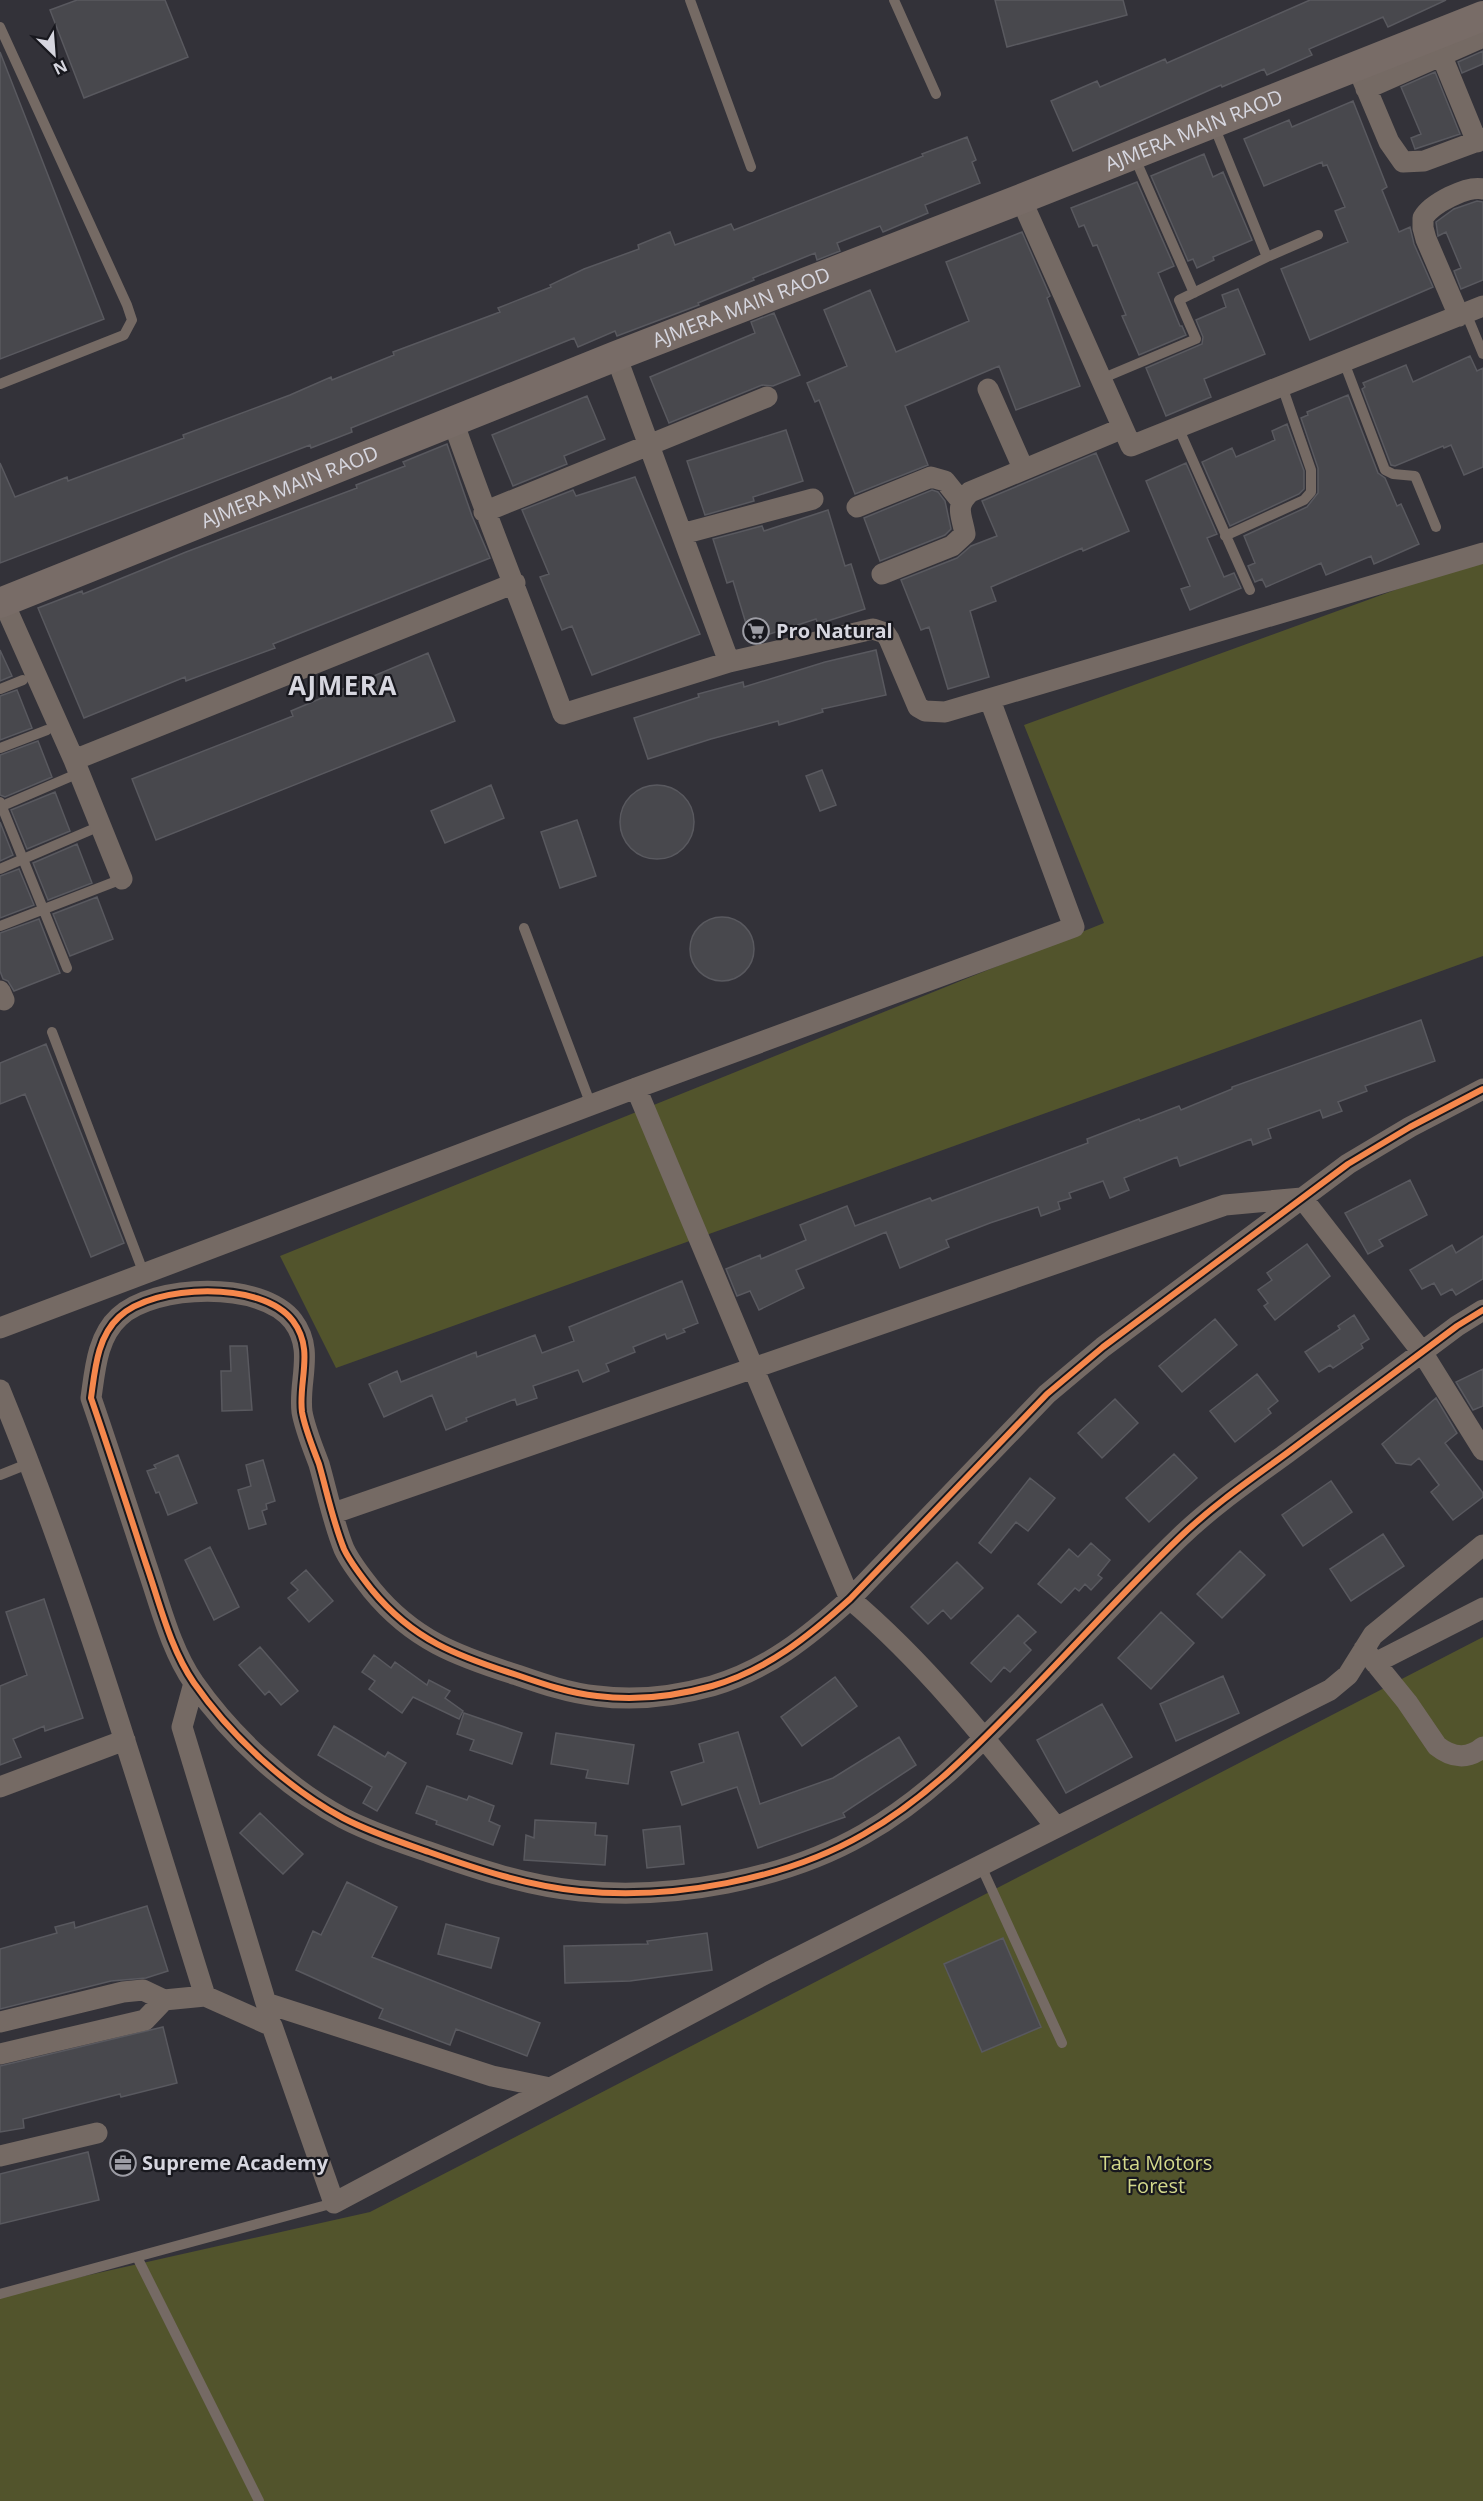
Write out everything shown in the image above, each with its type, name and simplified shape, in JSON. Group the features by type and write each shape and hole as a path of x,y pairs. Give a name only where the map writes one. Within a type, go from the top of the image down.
{"street":[{"name":"AJMERA MAIN RAOD","path":"2,602 616,356 1021,199 1212,122 1361,76 1437,44 1483,16"},
{"path":"1361,76 1389,142 1403,162 1424,161 1480,140 1437,44 1483,37"},
{"path":"1021,199 1131,446 1469,312 1426,239 1423,218 1435,204 1466,191 1483,189"},
{"path":"616,356 729,662"},
{"path":"988,389 1023,468"},
{"path":"484,512 767,397"},
{"path":"453,421 484,512 515,583 563,714 729,662 879,629 889,639 918,707 925,711 945,712 1483,554"},
{"path":"882,574 952,546 961,539 965,534 960,508 961,501 970,492 1123,428"},
{"path":"857,507 931,477 945,481 961,501"},
{"path":"682,534 813,499"},
{"path":"76,767 515,583"},
{"path":"2,602 76,767 122,879"},
{"path":"0,1328 636,1088 1074,927 990,700"},
{"path":"636,1088 850,1599 903,1645 985,1738 1056,1827"},
{"path":"1483,1089 1348,1164 1102,1347 1047,1394 850,1599 794,1647 769,1663 742,1676 711,1686 672,1694 599,1696 566,1691 470,1659 437,1645 406,1625 382,1602 357,1572 344,1549 302,1411 304,1348 294,1322 277,1304 249,1294 214,1291 180,1293 141,1303 120,1316 104,1335 95,1366 91,1398 173,1644 194,1683 237,1734 282,1779 344,1818 399,1841 477,1868 520,1881 580,1892 641,1892 699,1888 762,1875 814,1857 863,1835 908,1805 945,1776 985,1738 1181,1536 1224,1499 1457,1326 1483,1311"},
{"path":"334,1514 1225,1205 1302,1198"},
{"path":"1302,1198 1422,1352 1483,1450"},
{"path":"0,1390 30,1463 125,1740 205,1996"},
{"path":"1483,1545 1373,1635 1370,1656 1443,1751 1462,1756 1476,1753 1483,1747"},
{"path":"0,2022 143,1990 165,2000 205,1996 272,2026 334,2203 769,1972 1330,1690 1370,1656 1483,1608"},
{"path":"194,1683 182,1727 266,2003 492,2076 550,2088"},
{"path":"0,1787 125,1740"},
{"path":"0,2055 145,2020 165,2000"},
{"path":"27,2015 32,2047"},
{"path":"0,2156 97,2133"}],"lane":[{"path":"690,0 751,167"},
{"path":"894,0 936,94"},
{"path":"0,27 132,320 124,334 0,384"},
{"path":"1212,122 1267,257"},
{"path":"1133,154 1194,293"},
{"path":"1101,379 1196,339 1179,300 1318,235"},
{"path":"1469,312 1483,354"},
{"path":"1344,362 1385,470 1393,474 1415,476 1436,528"},
{"path":"1225,536 1304,500 1311,492 1311,470 1282,386"},
{"path":"1178,427 1250,590"},
{"path":"0,689 23,680"},
{"path":"0,748 47,730"},
{"path":"67,968 1,805 76,767"},
{"path":"0,869 100,826"},
{"path":"0,926 122,879"},
{"path":"524,928 591,1105"},
{"path":"52,1032 144,1274"},
{"path":"0,1475 30,1463"},
{"path":"981,1866 1062,2043"},
{"path":"0,2294 334,2203"},
{"path":"137,2257 258,2501"}],"green space":[{"path":"1483,558 1483,956 336,1368 280,1256 1104,923 1024,725"},
{"name":"Tata Motors Forest","path":"1483,1637 1483,2501 0,2501 0,2295 370,2212"}],"building":[{"path":"77,0 165,0 188,57 84,98 50,10"},
{"path":"995,0 1123,0 1127,15 1007,47"},
{"path":"1310,0 1446,0 1388,27 1383,17 1309,49 1312,55 1267,75 1264,69 1222,87 1221,85 1073,151 1051,101 1097,81 1100,87 1165,59 1167,63"},
{"path":"1483,51 1483,64 1462,73 1458,62"},
{"path":"0,52 104,319 0,359"},
{"path":"1435,72 1460,134 1415,149 1411,138 1421,134 1401,87"},
{"path":"1353,101 1387,187 1382,190 1399,232 1410,227 1414,244 1433,287 1310,340 1281,269 1348,242 1335,211 1345,207 1327,165 1323,166 1322,162 1264,186 1244,139 1289,120 1292,127"},
{"path":"967,137 976,160 972,162 980,183 925,205 928,213 883,232 880,226 837,243 840,251 817,260 815,253 753,278 754,280 698,303 699,305 617,336 615,331 578,347 574,338 351,428 352,432 311,448 310,445 0,563 0,463 15,497 67,477 68,481 184,438 183,435 331,377 332,380 394,355 393,352 500,312 498,308 551,287 550,285 584,269 639,249 638,245 670,232 675,245 731,224 734,230"},
{"path":"1204,154 1213,177 1223,172 1252,240 1213,257 1214,260 1197,268 1193,259 1188,261 1151,176"},
{"path":"1137,182 1174,266 1158,273 1186,335 1139,355 1122,316 1126,315 1097,245 1093,246 1084,225 1079,227 1071,208"},
{"path":"1477,201 1483,202 1483,280 1461,289 1454,271 1461,268 1446,232 1438,236 1436,222 1454,209"},
{"path":"1022,232 1050,296 1047,298 1080,386 1016,410 999,366 905,406 928,465 855,494 819,400 815,402 807,383 847,366 824,310 870,290 896,352 969,321 946,262"},
{"path":"1238,289 1265,354 1204,379 1211,397 1166,416 1146,368 1202,344 1203,337 1196,320 1226,307 1222,295"},
{"path":"774,313 800,375 773,386 762,385 669,423 650,377 755,333 751,322"},
{"path":"1470,356 1477,371 1483,368 1483,467 1464,475 1451,445 1444,448 1443,446 1395,466 1391,465 1362,389 1365,387 1363,383 1406,365 1413,382"},
{"path":"1348,395 1378,473 1385,478 1397,506 1401,504 1419,544 1374,564 1371,556 1326,575 1321,563 1266,587 1262,579 1255,582 1248,566 1255,563 1244,536 1307,507 1318,493 1318,468 1301,418 1308,415 1307,412"},
{"path":"587,396 605,439 564,456 567,464 513,486 492,435"},
{"path":"1287,424 1304,471 1304,489 1299,494 1230,526 1202,462 1232,448 1236,457 1275,440 1272,431"},
{"path":"786,430 803,481 753,497 754,501 705,515 687,461"},
{"path":"447,444 472,516 490,558 273,644 275,648 186,681 185,677 84,718 38,608 82,591 83,594 186,552 357,488 356,485 405,466 403,462"},
{"path":"1096,453 1129,531 1083,551 1082,548 991,587 996,601 970,611 989,677 948,689 929,627 921,630 901,580 957,558 971,546 997,536 982,501"},
{"path":"1186,463 1217,534 1207,538 1224,577 1234,573 1241,588 1190,610 1181,589 1190,586 1146,481"},
{"path":"635,477 700,634 592,675 572,626 562,630 540,577 549,574 522,510 573,490 576,496"},
{"path":"932,490 938,492 945,501 951,529 945,535 880,561 864,518"},
{"path":"828,510 845,566 851,564 865,609 818,624 816,619 751,640 733,581 727,583 713,539 762,526 764,531"},
{"path":"0,650 12,676 0,681"},
{"path":"876,650 886,695 822,709 823,712 779,725 778,721 648,759 634,718 699,697 698,694 743,682 744,687 825,662"},
{"path":"428,653 455,721 156,840 132,779 293,716 291,711"},
{"path":"17,690 32,728 0,740 0,696"},
{"path":"38,741 52,777 5,797 0,795 0,755"},
{"path":"822,770 836,805 820,811 806,776"},
{"path":"491,785 504,818 445,843 431,811"},
{"path":"657,785 671,788 683,796 691,808 694,822 691,836 683,848 671,856 657,859 643,856 631,848 623,836 620,822 623,808 631,796 643,788"},
{"path":"55,792 70,831 27,849 11,810"},
{"path":"577,820 596,876 560,888 541,832"},
{"path":"0,822 13,855 0,861"},
{"path":"77,844 92,883 48,900 33,863"},
{"path":"19,869 34,905 0,918 0,876"},
{"path":"97,897 113,939 70,956 53,914"},
{"path":"722,917 734,919 745,926 752,937 754,949 752,961 745,972 734,979 722,981 710,979 699,972 692,961 690,949 692,937 699,926 710,919"},
{"path":"39,919 60,973 14,991 8,981 3,979 0,971 0,933"},
{"path":"1421,1020 1435,1061 1365,1086 1367,1091 1338,1102 1342,1111 1323,1118 1320,1110 1268,1129 1271,1138 1253,1145 1251,1139 1180,1166 1177,1157 1124,1178 1129,1190 1110,1198 1103,1181 1069,1193 1071,1198 1058,1202 1060,1209 1041,1216 1038,1207 990,1223 946,1240 949,1247 900,1268 886,1232 796,1270 804,1288 759,1310 750,1291 737,1296 726,1269 760,1255 761,1259 806,1240 800,1225 847,1206 855,1226 930,1198 932,1201 1088,1143 1087,1139 1139,1119 1140,1121 1179,1106 1181,1110 1232,1089 1232,1087"},
{"path":"46,1044 124,1243 91,1257 25,1094 0,1104 0,1063"},
{"path":"1410,1180 1427,1215 1379,1240 1383,1246 1368,1254 1345,1213"},
{"path":"1483,1236 1483,1279 1456,1295 1452,1289 1441,1295 1434,1283 1422,1289 1410,1270 1452,1245 1456,1253"},
{"path":"1307,1244 1330,1276 1275,1320 1264,1306 1268,1303 1258,1290 1272,1280 1267,1273"},
{"path":"682,1281 698,1323 683,1329 685,1332 667,1339 665,1334 633,1347 635,1352 606,1364 609,1371 583,1382 578,1370 533,1386 537,1398 517,1405 515,1399 466,1418 467,1421 446,1430 432,1395 384,1417 369,1384 397,1371 401,1382 476,1352 477,1357 535,1335 542,1353 574,1341 569,1327"},
{"path":"1354,1315 1369,1339 1361,1344 1363,1348 1333,1368 1330,1365 1319,1372 1305,1352 1340,1329 1338,1326"},
{"path":"1215,1319 1237,1345 1182,1392 1159,1366"},
{"path":"230,1346 247,1346 252,1410 222,1411 221,1371 231,1371"},
{"path":"1483,1369 1483,1406 1473,1410 1456,1382"},
{"path":"1257,1374 1278,1401 1268,1409 1271,1413 1235,1442 1210,1411"},
{"path":"1436,1398 1457,1433 1445,1443 1483,1493 1483,1497 1453,1520 1431,1492 1439,1485 1419,1458 1411,1465 1396,1463 1382,1444"},
{"path":"1115,1399 1138,1423 1102,1458 1078,1433"},
{"path":"1174,1454 1197,1478 1149,1522 1126,1498"},
{"path":"178,1455 197,1503 168,1515 147,1471 156,1468 154,1465"},
{"path":"263,1460 275,1501 266,1504 267,1509 262,1511 266,1524 249,1529 238,1490 251,1486 246,1465"},
{"path":"1030,1478 1055,1498 1028,1531 1016,1522 991,1553 979,1543"},
{"path":"1331,1481 1352,1512 1303,1546 1282,1515"},
{"path":"1383,1534 1404,1566 1351,1601 1330,1569"},
{"path":"1091,1543 1110,1560 1098,1575 1102,1578 1091,1590 1085,1584 1079,1591 1075,1588 1061,1603 1038,1584 1069,1549 1078,1557"},
{"path":"210,1547 239,1607 214,1620 185,1560"},
{"path":"1240,1551 1265,1575 1222,1618 1197,1594"},
{"path":"957,1562 983,1588 951,1619 943,1610 928,1624 911,1607"},
{"path":"306,1570 333,1601 309,1622 288,1598 298,1590 291,1583"},
{"path":"44,1599 83,1718 45,1731 44,1726 13,1739 21,1757 0,1765 0,1686 27,1675 6,1612"},
{"path":"1161,1612 1194,1643 1151,1689 1118,1658"},
{"path":"1018,1615 1036,1632 1024,1643 1031,1650 1010,1672 1004,1667 991,1682 971,1663"},
{"path":"260,1647 298,1691 281,1705 269,1691 265,1695 239,1665"},
{"path":"374,1655 391,1668 395,1662 427,1685 429,1680 450,1691 445,1698 463,1711 459,1719 413,1697 402,1713 369,1689 375,1681 362,1672"},
{"path":"1223,1676 1239,1713 1176,1741 1160,1704"},
{"path":"835,1677 857,1706 802,1746 781,1717"},
{"path":"1102,1704 1132,1757 1066,1793 1037,1740"},
{"path":"464,1713 522,1733 512,1764 470,1750 474,1740 457,1734"},
{"path":"334,1726 385,1757 388,1752 406,1763 377,1811 363,1803 372,1787 318,1755"},
{"path":"738,1732 760,1804 833,1778 899,1737 916,1765 843,1813 845,1817 758,1848 737,1787 682,1805 671,1772 704,1762 699,1744"},
{"path":"556,1733 634,1745 628,1784 586,1778 588,1770 551,1764"},
{"path":"427,1786 467,1800 469,1796 494,1806 489,1821 500,1826 493,1845 436,1824 437,1821 416,1813"},
{"path":"260,1813 303,1854 283,1874 240,1833"},
{"path":"535,1820 596,1823 595,1835 607,1836 605,1865 524,1860 526,1835 534,1838"},
{"path":"680,1826 684,1864 647,1868 643,1830"},
{"path":"347,1882 397,1907 372,1957 540,2023 527,2056 456,2029 450,2045 379,2018 383,2009 296,1970 313,1931 321,1935"},
{"path":"147,1906 168,1971 146,1978 111,1981 0,2009 0,1949 57,1933 55,1927 74,1922 75,1928"},
{"path":"446,1924 499,1938 491,1968 438,1954"},
{"path":"707,1933 712,1970 630,1981 565,1983 564,1946 648,1944 647,1941"},
{"path":"1003,1938 1041,2027 982,2052 944,1964"},
{"path":"163,2027 177,2083 121,2097 120,2094 23,2119 24,2128 0,2132 0,2066"},
{"path":"88,2152 99,2200 0,2224 0,2174"}],"cycle path":[{"path":"1483,1089 1410,1127 1348,1164 1103,1347 1047,1394 850,1599 786,1651 751,1671 698,1690 655,1697 626,1698 587,1695 546,1685 475,1661 437,1644 404,1622 372,1590 344,1549 302,1412 304,1354 300,1332 293,1321 278,1308 258,1298 208,1291 181,1293 135,1306 119,1317 106,1334 98,1354 91,1398 178,1655 209,1703 261,1759 301,1792 343,1818 447,1858 503,1876 561,1889 615,1893 652,1892 689,1889 763,1875 833,1850 886,1821 927,1791 983,1739 1138,1579 1205,1515 1457,1326 1483,1310"}],"place":[{"name":"Pro Natural","path":"756,631"},
{"name":"Supreme Academy","path":"123,2163"}],"district":[{"name":"AJMERA","path":"343,686"}]}
